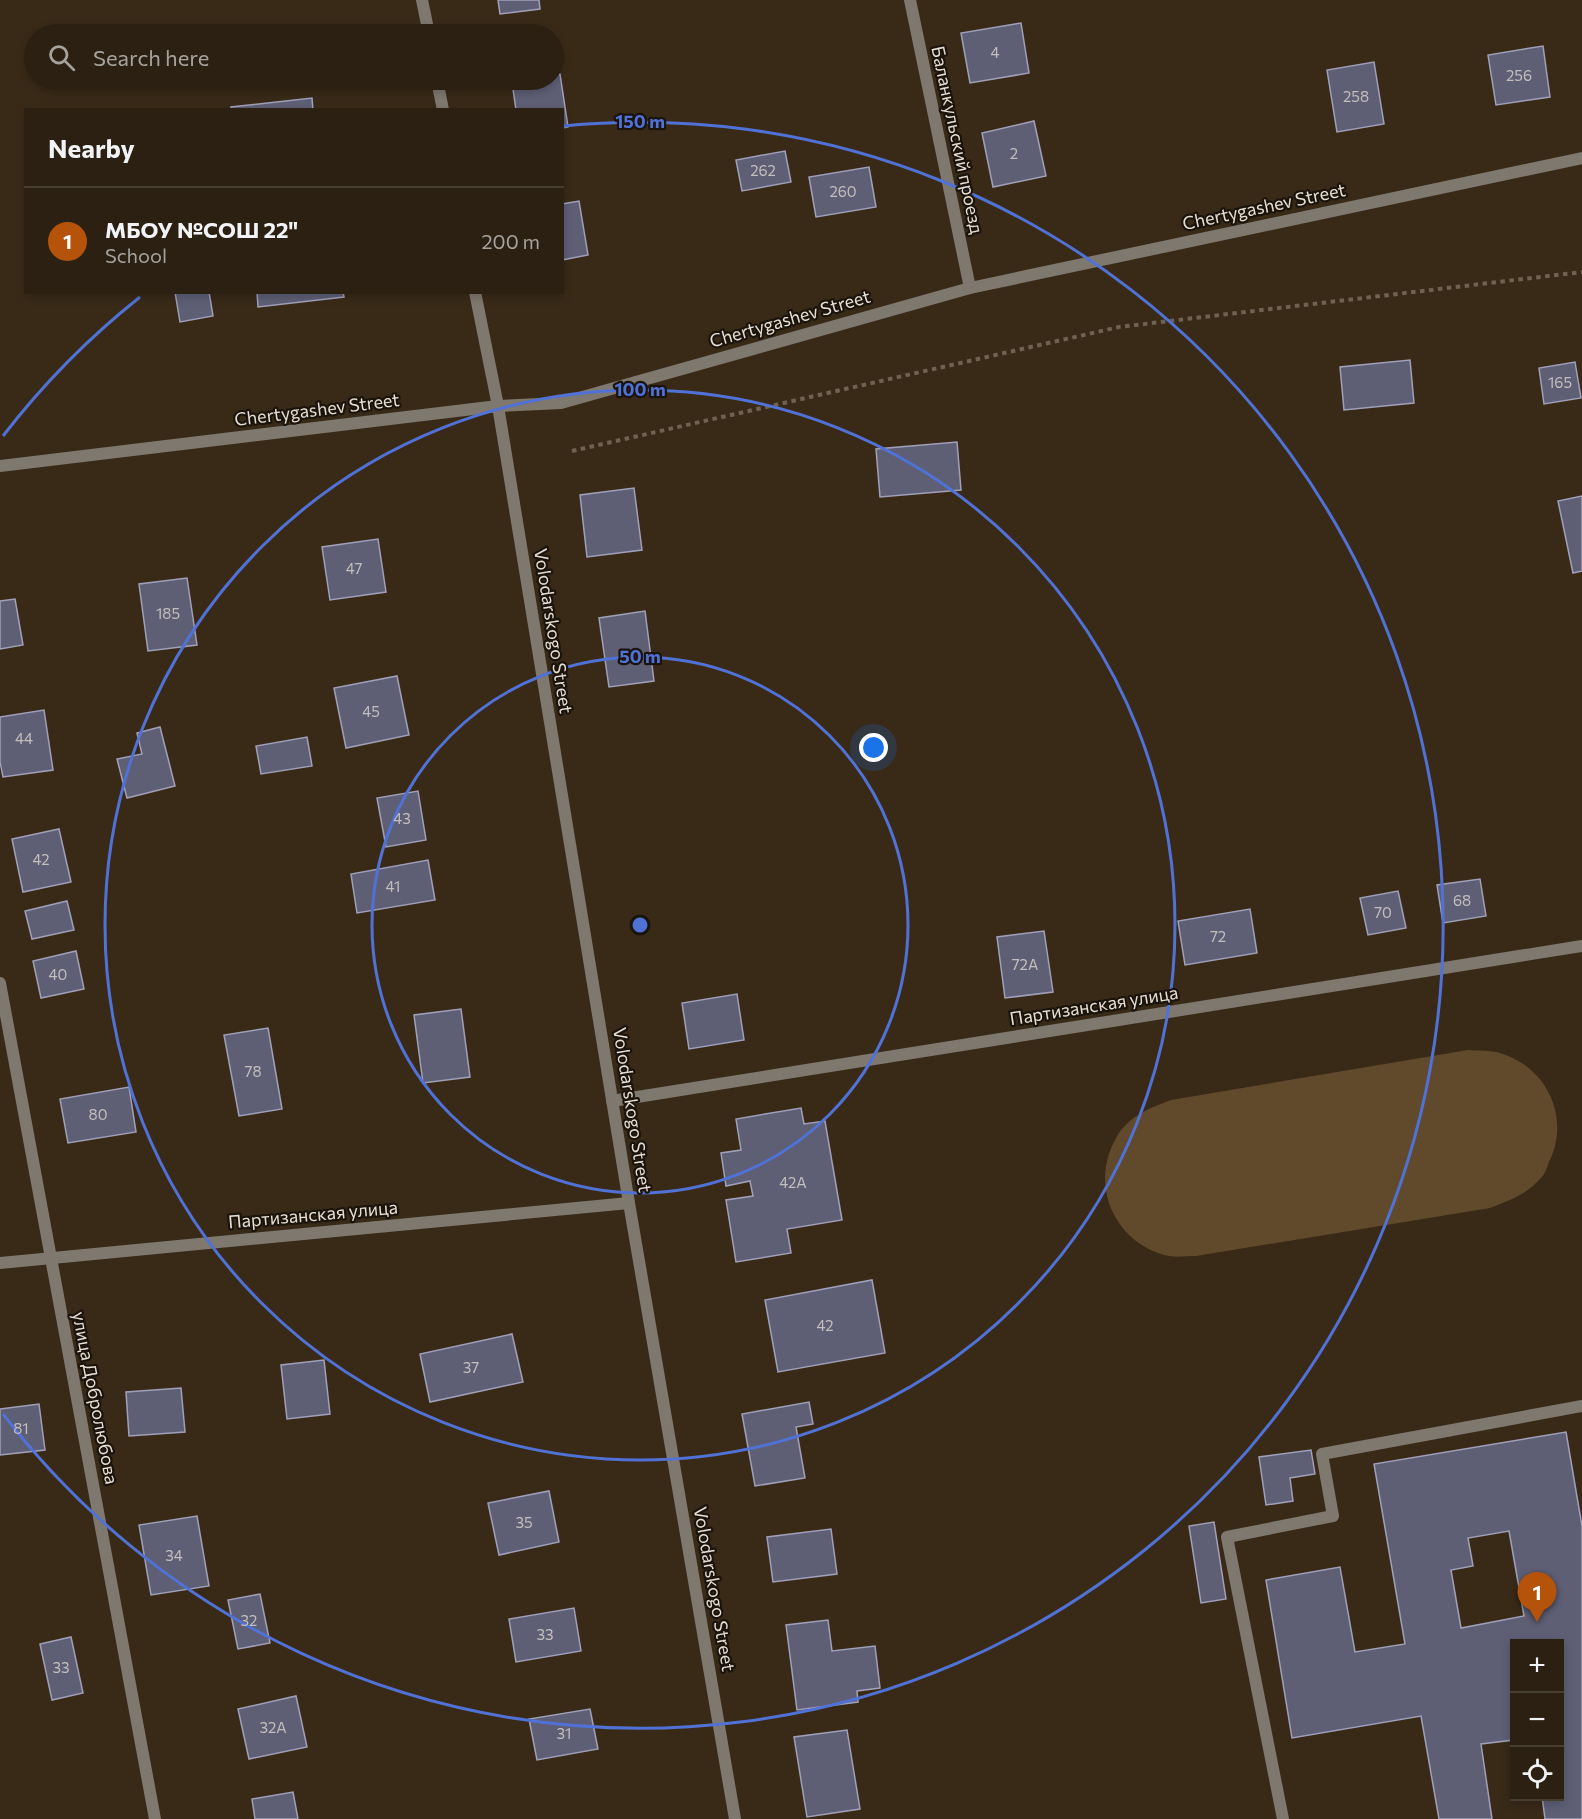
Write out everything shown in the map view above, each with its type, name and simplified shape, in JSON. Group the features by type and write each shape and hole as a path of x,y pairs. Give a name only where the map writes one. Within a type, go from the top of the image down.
{"street":[{"path":"422,0 427,24"},
{"name":"Баланкульский проезд","path":"910,0 970,288"},
{"path":"439,90 443,108"},
{"name":"Chertygashev Street","path":"0,466 498,406 561,403 970,288 1582,158"},
{"name":"Volodarskogo Street","path":"476,294 498,406 629,1203 735,1819"},
{"name":"Партизанская улица","path":"612,1101 1582,946"},
{"name":"улица Добролюбова","path":"0,983 155,1819"},
{"name":"Партизанская улица","path":"0,1263 629,1203"},
{"path":"1283,1819 1227,1537 1333,1516 1322,1454 1582,1406"}],"path":[{"path":"572,451 1119,327 1582,272"}],"shaded area":[{"path":"1468,1050 1500,1053 1517,1060 1542,1082 1556,1112 1555,1145 1545,1173 1529,1189 1511,1199 1490,1208 1180,1257 1164,1255 1133,1239 1113,1212 1107,1197 1105,1180 1112,1146 1127,1124 1150,1109 1171,1100"}],"building":[{"path":"498,0 539,0 540,9 500,14"},
{"path":"1021,23 1029,73 970,83 961,33"},
{"path":"1543,46 1550,97 1496,105 1488,55"},
{"path":"1374,62 1384,124 1337,132 1327,70"},
{"path":"513,90 562,90 568,127 564,128 564,108 516,108"},
{"path":"312,98 313,108 231,108"},
{"path":"1034,121 1046,176 993,187 982,133"},
{"path":"785,151 791,182 742,191 736,160"},
{"path":"869,167 876,207 816,217 809,177"},
{"path":"579,201 588,255 564,260 564,204"},
{"path":"175,294 209,294 213,316 180,322"},
{"path":"257,294 343,294 344,297 258,307"},
{"path":"1410,360 1414,403 1344,410 1340,367"},
{"path":"1575,362 1581,398 1544,404 1539,368"},
{"path":"957,442 961,490 880,497 876,449"},
{"path":"634,488 642,550 587,557 580,495"},
{"path":"1582,496 1582,571 1573,573 1558,501"},
{"path":"378,539 386,592 330,600 322,547"},
{"path":"187,578 197,645 148,651 139,584"},
{"path":"15,599 23,645 0,649 0,601"},
{"path":"645,611 654,681 609,687 599,618"},
{"path":"397,676 409,735 346,748 334,688"},
{"path":"44,710 53,770 3,777 0,762 0,717"},
{"path":"160,727 175,786 127,798 117,759 142,754 137,733"},
{"path":"307,737 312,766 261,774 256,746"},
{"path":"418,791 426,840 386,847 377,798"},
{"path":"59,829 71,882 23,892 12,839"},
{"path":"428,860 435,900 357,913 351,874"},
{"path":"1480,879 1486,916 1443,923 1437,885"},
{"path":"1398,891 1406,928 1368,935 1360,898"},
{"path":"67,901 74,930 32,939 25,911"},
{"path":"1250,909 1257,953 1185,965 1178,921"},
{"path":"1044,931 1053,992 1005,998 997,937"},
{"path":"76,951 84,989 41,998 33,961"},
{"path":"737,994 744,1040 689,1049 682,1003"},
{"path":"461,1009 470,1077 423,1083 414,1015"},
{"path":"268,1028 282,1109 239,1116 224,1035"},
{"path":"129,1087 136,1132 68,1143 60,1099"},
{"path":"801,1108 804,1124 825,1121 842,1220 787,1229 791,1253 736,1262 726,1200 753,1196 750,1181 726,1186 721,1153 741,1150 736,1119"},
{"path":"872,1280 885,1353 778,1372 765,1300"},
{"path":"512,1334 523,1382 430,1402 420,1354"},
{"path":"324,1360 330,1414 287,1419 281,1365"},
{"path":"181,1388 185,1432 129,1436 126,1392"},
{"path":"809,1402 813,1424 796,1427 805,1478 755,1486 742,1414"},
{"path":"39,1404 45,1450 0,1455 0,1409"},
{"path":"1566,1432 1582,1526 1582,1819 1545,1819 1543,1801 1564,1801 1564,1639 1510,1639 1510,1740 1481,1744 1492,1819 1439,1819 1421,1716 1292,1738 1266,1580 1340,1567 1355,1652 1405,1644 1374,1464","holes":["1509,1531 1524,1616 1461,1628 1451,1570 1473,1566 1468,1538"]},
{"path":"1311,1450 1315,1474 1290,1478 1293,1501 1266,1505 1259,1457"},
{"path":"549,1491 559,1542 499,1555 488,1503"},
{"path":"197,1516 209,1586 151,1595 139,1525"},
{"path":"1214,1522 1226,1599 1201,1603 1189,1526"},
{"path":"831,1529 837,1574 773,1582 767,1537"},
{"path":"260,1594 270,1643 238,1649 228,1600"},
{"path":"574,1608 581,1651 516,1662 509,1619"},
{"path":"828,1620 832,1651 875,1646 880,1688 857,1691 858,1702 797,1710 786,1625"},
{"path":"71,1637 83,1693 52,1700 40,1644"},
{"path":"296,1696 307,1747 249,1759 238,1709"},
{"path":"590,1709 598,1749 537,1760 529,1719"},
{"path":"847,1730 860,1809 807,1817 794,1737"},
{"path":"293,1792 298,1819 255,1819 252,1799"}],"place":[{"name":"МБОУ №СОШ 22\"","path":"1537,1622"}]}
